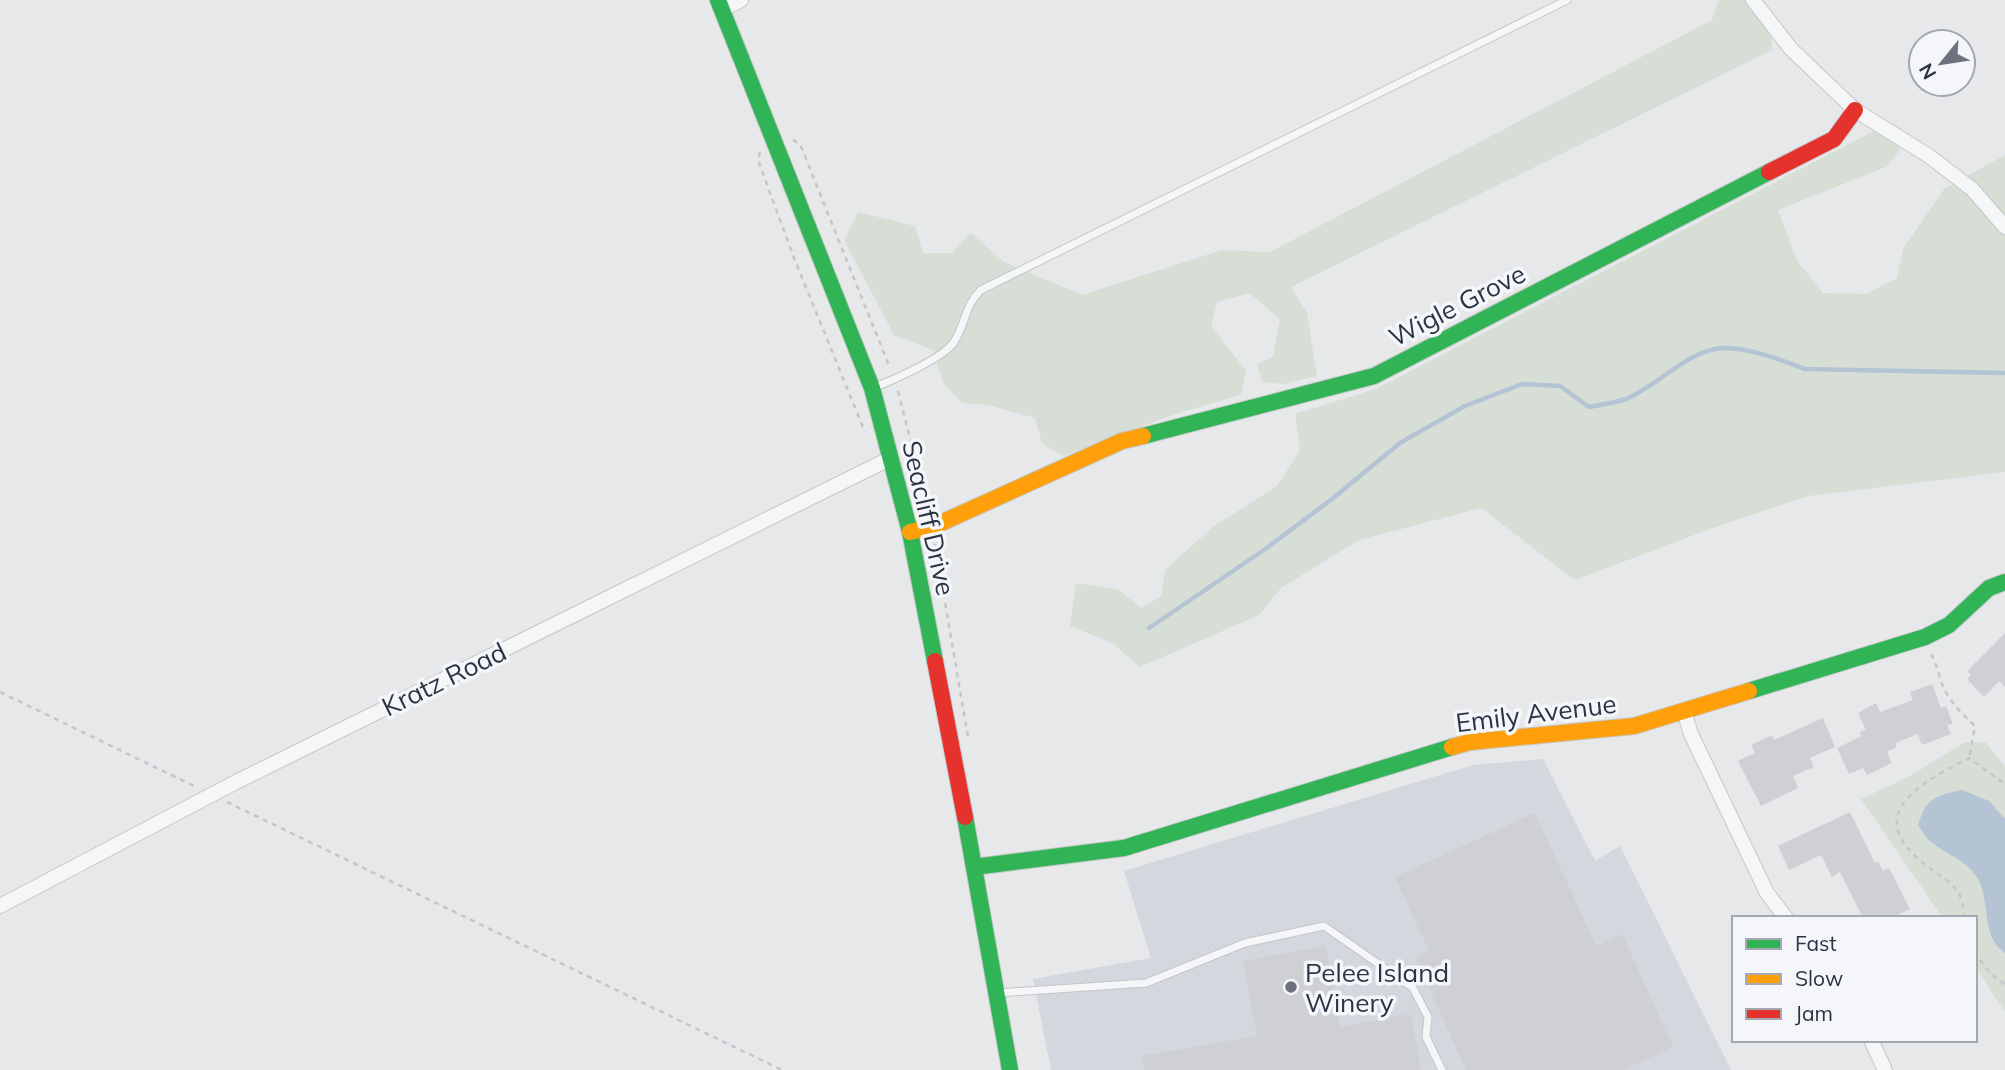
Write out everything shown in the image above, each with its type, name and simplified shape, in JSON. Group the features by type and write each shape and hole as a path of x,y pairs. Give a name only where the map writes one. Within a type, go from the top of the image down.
{"street":[{"path":"720,5 741,0"},
{"path":"1754,0 1791,49 1855,110 1929,156 1972,188 2005,227"},
{"name":"Seacliff Drive","path":"720,5 872,388 891,457 910,532 1010,1070"},
{"name":"Wigle Grove","path":"910,532 932,527 1122,441 1374,376 1834,139 1855,110"},
{"name":"Kratz Road","path":"0,906 212,794 891,457"},
{"name":"Emily Avenue","path":"974,867 1124,848 1470,741 1634,726 1926,637 1949,625 1989,588 2005,582"},
{"path":"1684,711 1691,734 1767,893 1784,916"},
{"path":"1872,1042 1885,1070"}],"lane":[{"path":"872,388 895,380 947,350 955,342 971,299 981,290 1567,0"},
{"path":"995,994 1146,983 1245,943 1324,926 1413,988 1428,1017 1426,1037 1442,1070"}],"path":[{"path":"767,127 758,160 863,429 872,438"},
{"path":"1926,637 1941,681 1956,708 1975,726 1969,758"},
{"path":"0,692 782,1070"},
{"path":"1969,758 2005,784"},
{"path":"1965,916 1960,895 1942,876 1905,846 1898,829 1898,813 1909,794 1937,774 1969,758"},
{"path":"1977,955 2005,984"}],"shaded area":[{"path":"1719,0 1747,0 1772,33 1772,50 1291,287 1307,313 1317,376 1283,384 1262,382 1257,364 1273,357 1280,319 1249,293 1217,302 1211,325 1246,371 1241,395 1175,414 1063,456 1042,443 1035,418 989,405 962,403 943,383 933,350 894,335 844,240 858,212 915,226 923,253 952,253 971,233 1004,262 1082,295 1222,250 1270,252 1712,20"},
{"path":"1878,129 1900,138 1900,150 1886,167 1778,210 1797,261 1823,293 1866,294 1897,278 1903,249 1944,189 2005,155 2005,472 1808,496 1718,526 1575,580 1481,508 1359,540 1281,588 1259,615 1140,667 1112,643 1070,626 1076,583 1118,589 1141,608 1161,596 1165,570 1213,527 1277,486 1300,450 1295,414 1376,389"},
{"path":"1965,742 1985,742 2005,766 2005,1012 1977,969 1977,916 1942,916 1861,799 1910,776"},
{"path":"1543,759 1595,861 1620,846 1731,1070 1051,1070 1033,979 1151,958 1124,871 1473,765"}],"water":[{"path":"1962,790 1989,801 2005,819 2005,953 1992,938 1978,879 1963,862 1929,840 1918,825 1933,799"}],"building":[{"path":"2005,633 2005,687 1999,681 1984,697 1967,679 1971,675 1967,671"},
{"path":"1932,684 1941,708 1946,706 1953,724 1947,725 1951,734 1922,745 1918,734 1895,743 1897,747 1887,752 1892,763 1867,775 1863,768 1849,774 1837,748 1861,736 1860,732 1866,730 1858,713 1876,703 1880,712 1913,700 1910,692"},
{"path":"1823,718 1835,747 1810,758 1814,767 1793,776 1798,788 1761,806 1738,761 1755,753 1751,745 1772,735 1774,740"},
{"path":"1850,812 1875,863 1878,861 1883,871 1889,868 1910,909 1895,916 1862,916 1840,872 1832,877 1821,855 1789,870 1778,846"},
{"path":"1535,813 1596,946 1622,934 1673,1047 1624,1070 1466,1070 1415,957 1429,951 1395,877"},
{"name":"Pelee Island Winery","path":"1326,946 1340,1027 1411,1014 1421,1070 1144,1070 1142,1056 1257,1036 1243,961"}],"waterway":[{"path":"1149,628 1264,550 1400,443 1465,406 1522,384 1560,386 1589,407 1612,403 1638,393 1699,354 1726,348 1755,352 1804,369 2005,373"}],"traffic: fast":[{"path":"718,0 872,388 910,532 935,661"},
{"path":"1143,436 1374,376 1769,172"},
{"path":"1749,691 1925,637 1949,625 1989,588 2005,582"},
{"path":"974,867 1124,848 1452,747"},
{"path":"965,817 1010,1070"}],"traffic: slow":[{"path":"910,532 932,527 1122,441 1143,436"},
{"path":"1452,747 1470,742 1634,726 1749,691"}],"traffic: jam":[{"path":"1769,172 1834,139 1855,110"},
{"path":"935,661 965,817"}],"place":[{"name":"Pelee Island Winery","path":"1291,987"}]}
